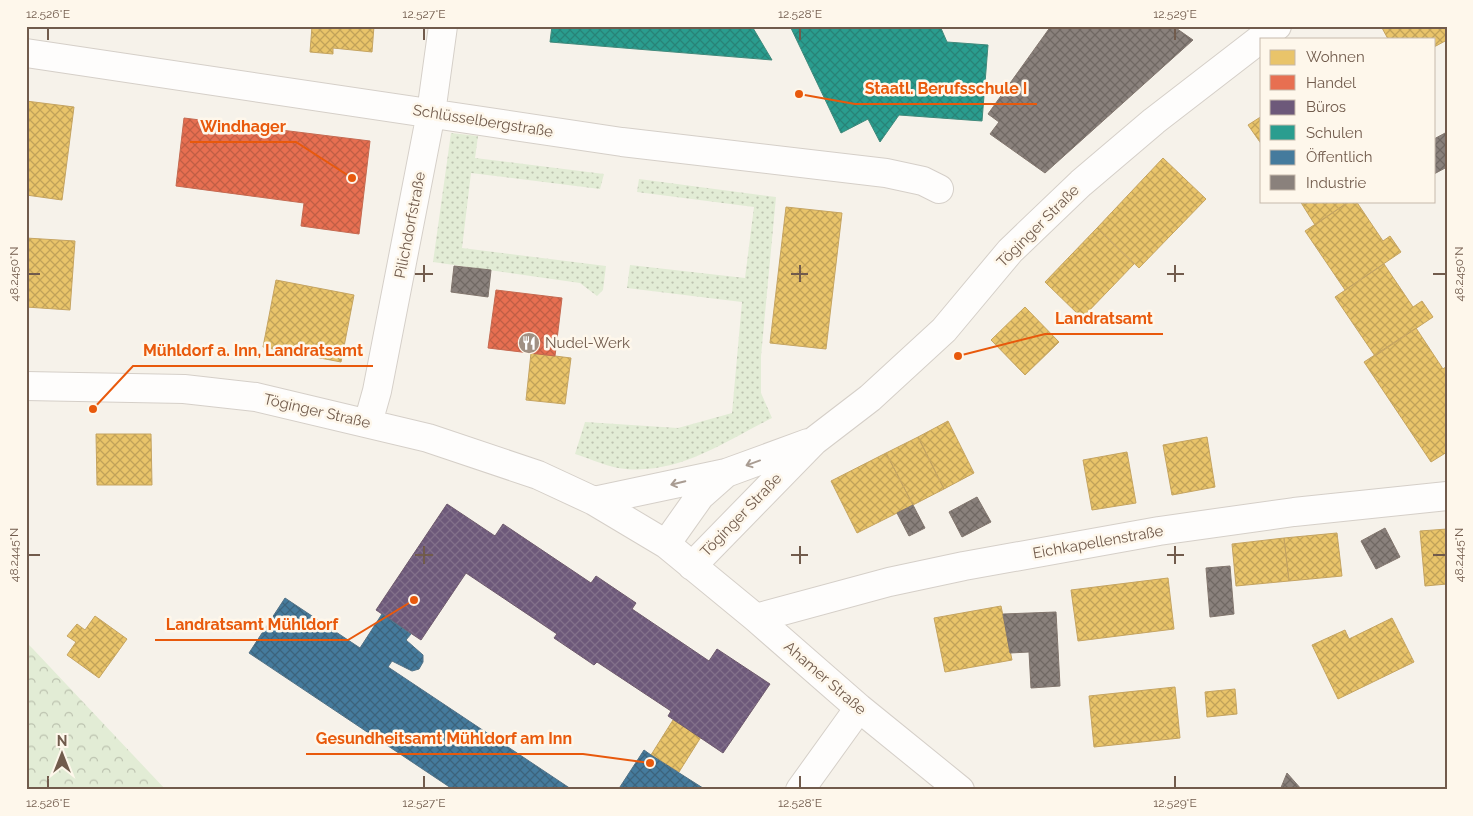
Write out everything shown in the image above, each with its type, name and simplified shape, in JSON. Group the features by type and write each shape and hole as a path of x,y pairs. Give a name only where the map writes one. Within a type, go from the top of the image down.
{"street":[{"name":"Pilichdorfstraße","path":"368,423 379,381 431,113 443,26"},
{"name":"Töginger Straße","path":"1261,38 1277,26"},
{"name":"Töginger Straße","path":"26,386 184,389 256,397 368,423 473,451 538,475 594,501 666,544 692,566 814,441 870,398 944,330 1010,251 1081,184 1154,121 1260,39"},
{"name":"Schlüsselbergstraße","path":"26,53 622,142 886,173 923,181 939,189"},
{"name":"Töginger Straße","path":"594,501 726,473 814,441"},
{"name":"Töginger Straße","path":"666,544 700,496 726,473"},
{"name":"Eichkapellenstraße","path":"756,618 812,601 936,572 1159,531 1294,512 1447,496"},
{"name":"Ahamer Straße","path":"692,566 756,618 859,708 960,790"},
{"path":"800,790 859,708"}],"green space":[{"path":"451,133 478,136 475,158 604,174 600,189 471,173 462,248 606,266 603,290 597,296 580,283 433,262"},
{"path":"639,179 776,197 761,356 761,393 772,418 720,446 684,461 646,469 626,469 607,465 575,454 585,422 678,428 732,413 742,302 627,288 630,265 745,278 754,207 637,192"},
{"path":"26,642 33,649 166,790 26,790"}],"building: Wohnen":[{"path":"312,26 374,26 372,52 333,48 333,54 310,52"},
{"path":"1381,26 1447,26 1447,40 1436,46 1436,38 1387,38"},
{"path":"26,101 74,107 62,200 26,195"},
{"path":"1260,117 1260,142 1248,125"},
{"path":"1163,158 1206,199 1139,268 1097,228"},
{"path":"1301,202 1349,202 1315,225"},
{"path":"1348,202 1357,202 1383,241 1390,236 1401,252 1345,290 1305,231"},
{"path":"786,207 842,213 826,349 770,343"},
{"path":"1097,228 1134,264 1082,318 1045,282"},
{"path":"26,238 75,241 70,310 26,307"},
{"path":"1384,264 1413,307 1422,301 1433,317 1375,356 1335,297"},
{"path":"276,280 354,295 341,362 263,347"},
{"path":"1025,307 1059,342 1025,375 991,340"},
{"path":"1416,328 1443,369 1447,366 1447,452 1431,462 1364,362"},
{"path":"531,353 571,358 565,404 526,400"},
{"path":"948,421 974,473 944,489 918,437"},
{"path":"26,433 28,433 27,495 26,495"},
{"path":"96,434 151,434 152,485 97,485"},
{"path":"918,437 944,489 913,505 886,453"},
{"path":"1207,437 1215,487 1172,495 1163,445"},
{"path":"1127,452 1136,503 1092,510 1083,460"},
{"path":"886,453 913,505 857,533 831,481"},
{"path":"1447,529 1447,584 1425,586 1420,531"},
{"path":"1337,533 1342,576 1289,581 1284,538"},
{"path":"1284,538 1289,581 1236,586 1232,544"},
{"path":"1168,578 1174,629 1078,641 1071,590"},
{"path":"1001,606 1012,660 945,672 934,618"},
{"path":"95,616 127,639 99,678 67,655 76,642 67,636 77,624 85,630"},
{"path":"1392,618 1414,662 1338,699 1312,645 1345,630 1349,639"},
{"path":"1175,687 1180,738 1094,747 1089,696"},
{"path":"1235,689 1237,714 1207,717 1205,692"},
{"path":"673,720 701,737 679,772 651,755"}],"building: Handel":[{"path":"184,118 370,141 359,234 301,226 304,203 176,186"},
{"path":"496,290 562,298 555,356 488,348"}],"building: Büros":[{"path":"447,504 495,536 503,524 591,583 596,576 636,603 632,609 709,661 717,649 770,684 723,753 668,716 671,711 597,662 594,665 554,638 557,634 466,573 421,640 376,610"}],"building: Schulen":[{"path":"552,26 754,26 753,28 772,60 550,42"},
{"path":"790,26 940,26 947,42 988,45 982,121 899,115 880,142 868,119 841,133"}],"building: Öffentlich":[{"path":"285,598 360,648 382,614 411,634 406,640 423,655 423,662 419,669 412,671 392,661 388,667 571,789 454,790 249,653"},
{"path":"644,750 651,755 706,790 618,790"}],"building: Industrie":[{"path":"1051,26 1173,26 1193,40 1045,173 990,134 999,122 988,114"},
{"path":"1447,132 1447,167 1436,173 1436,138"},
{"path":"454,266 491,270 488,297 451,292"},
{"path":"977,497 991,522 962,537 949,512"},
{"path":"913,505 925,528 909,536 897,513"},
{"path":"1385,528 1400,557 1376,569 1361,541"},
{"path":"1230,566 1234,614 1210,617 1206,568"},
{"path":"1056,612 1060,686 1031,688 1029,652 1010,653 1003,614"},
{"path":"1287,773 1302,790 1280,790"}],"place":[{"name":"Staatl. Berufsschule I","path":"799,94"},
{"name":"Windhager","path":"352,178"},
{"name":"Nudel-Werk","path":"529,343"},
{"name":"Landratsamt","path":"958,356"},
{"name":"Mühldorf a. Inn, Landratsamt","path":"93,409"},
{"name":"Landratsamt Mühldorf","path":"414,600"},
{"name":"Gesundheitsamt Mühldorf am Inn","path":"650,763"}]}
